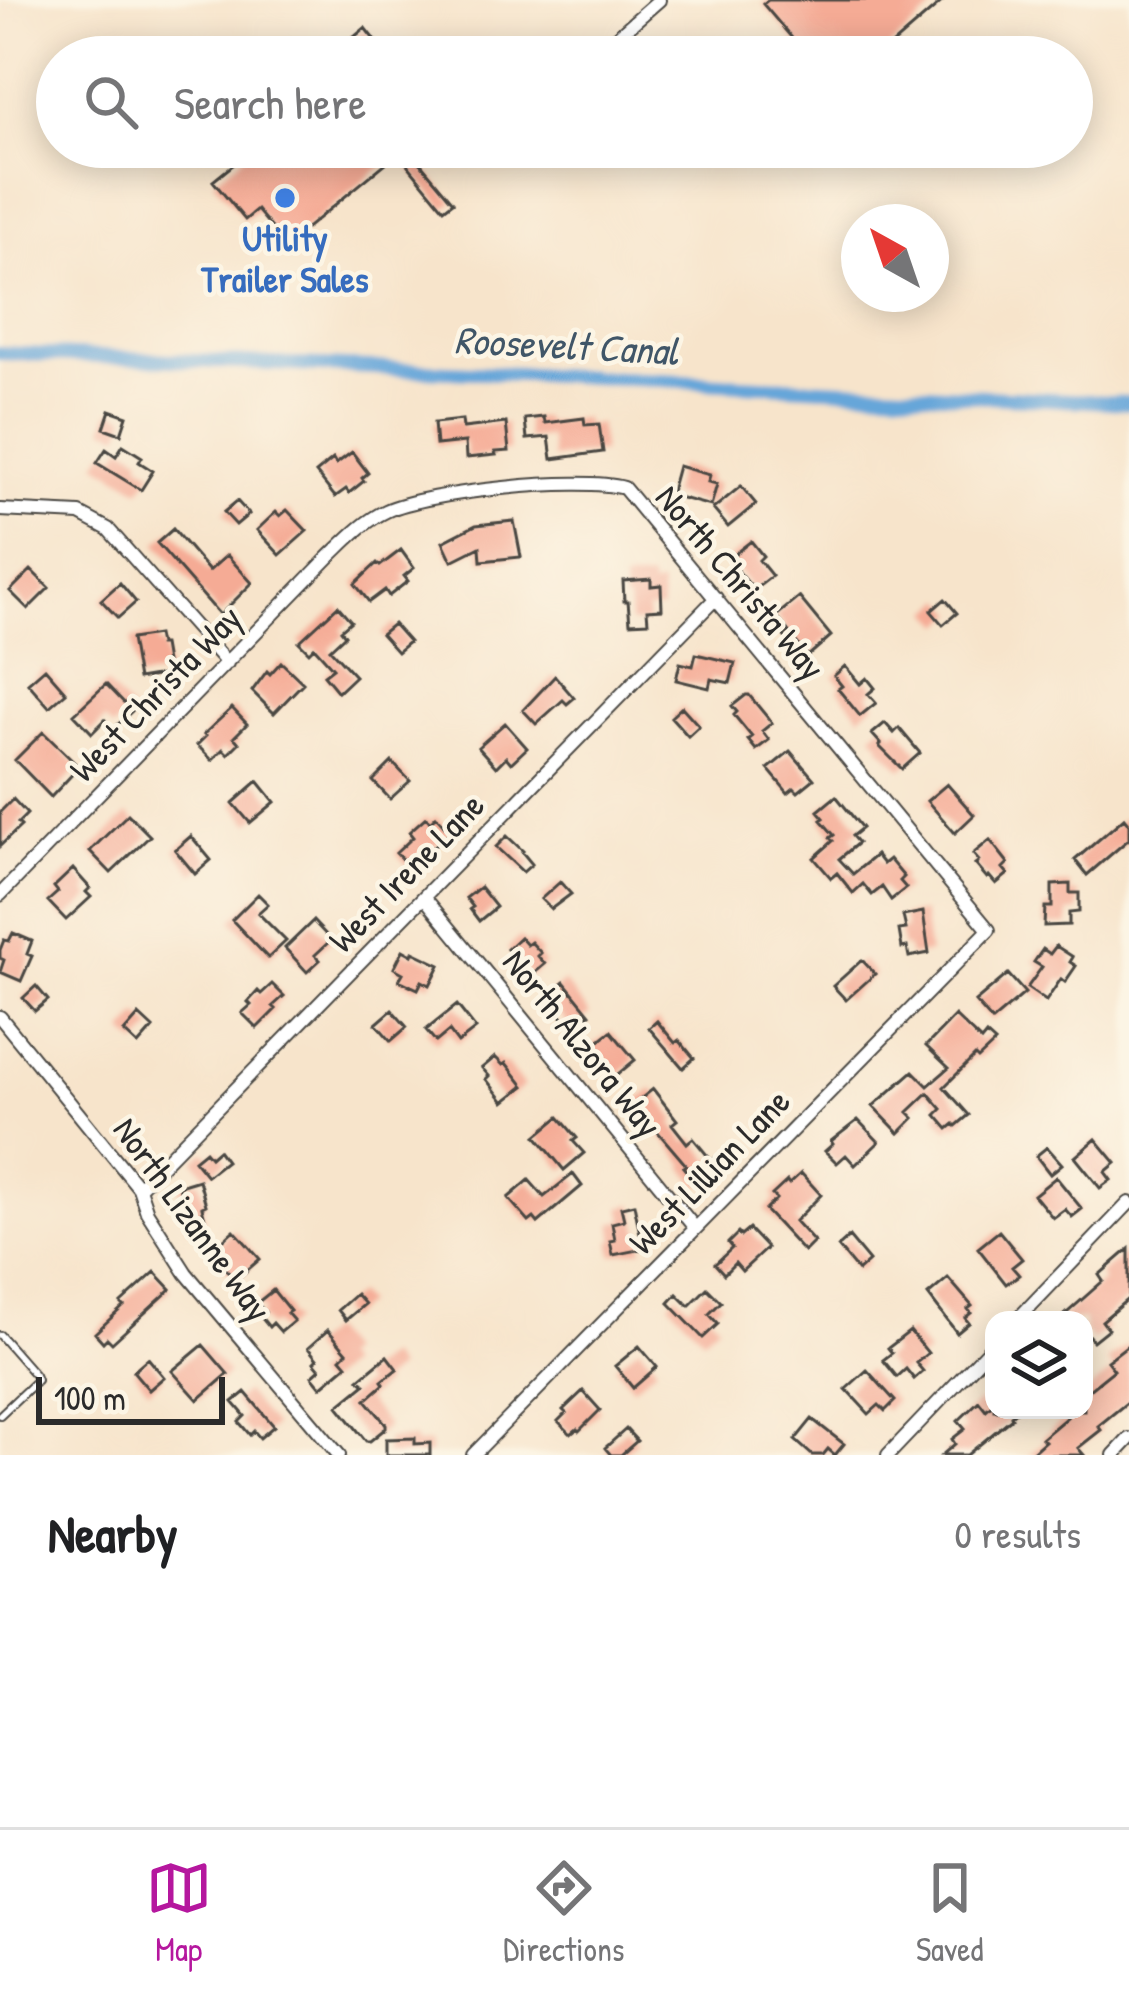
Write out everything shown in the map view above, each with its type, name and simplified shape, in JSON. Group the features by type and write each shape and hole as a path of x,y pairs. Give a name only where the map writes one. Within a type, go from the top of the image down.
{"street":[{"path":"618,36 659,0"},
{"name":"North Christa Way","path":"354,533 382,513 416,500 604,483 624,488 989,931"},
{"path":"0,510 80,514 108,529 227,663"},
{"name":"West Christa Way","path":"0,895 354,533"},
{"name":"West Irene Lane","path":"139,1188 716,598"},
{"name":"North Alzora Way","path":"424,897 695,1228"},
{"name":"West Lillian Lane","path":"473,1455 989,931"},
{"name":"North Lizanne Way","path":"0,1017 139,1188 147,1212 186,1273 338,1455"},
{"path":"1026,1311 1129,1203"},
{"path":"888,1455 985,1353"},
{"path":"1114,1455 1129,1439"}],"lane":[{"path":"0,1335 37,1381 0,1415"}],"building":[{"path":"768,0 944,0 902,36 790,36 763,4"},
{"name":"Utility Trailer Sales","path":"229,168 380,168 286,245 257,210 245,220 213,181"},
{"name":"Utility Trailer Sales","path":"410,168 425,168 453,202 444,209"},
{"path":"110,410 127,416 121,434 104,428"},
{"path":"544,417 545,423 584,418 585,425 599,424 603,452 552,459 549,437 527,439 525,419"},
{"path":"462,420 463,428 506,423 509,451 466,458 465,442 436,445 434,423"},
{"path":"123,445 153,471 141,490 97,463 106,449 116,456"},
{"path":"352,452 368,473 349,493 346,489 335,497 316,473"},
{"path":"678,466 710,475 708,482 717,484 711,506 670,495"},
{"path":"741,486 756,504 728,527 713,509"},
{"path":"237,501 249,514 236,525 224,512"},
{"path":"287,510 307,531 280,555 257,530 276,512 280,516"},
{"path":"514,521 521,557 481,561 480,547 452,561 443,542 476,525"},
{"path":"173,529 209,571 227,555 252,583 220,615 157,543"},
{"path":"751,541 772,576 754,590 728,559"},
{"path":"401,550 414,568 404,576 408,581 389,596 385,590 369,602 355,584 377,563 380,566"},
{"path":"31,570 49,588 28,609 10,591"},
{"path":"651,579 651,586 661,585 662,609 647,610 648,622 630,623 623,581"},
{"path":"120,583 136,602 118,618 101,600"},
{"path":"799,597 831,636 808,656 797,643 792,647 784,636 789,632 776,616"},
{"path":"945,599 957,613 943,625 931,611"},
{"path":"338,606 351,621 341,630 345,635 330,649 355,676 338,692 324,675 333,668 314,647 309,652 299,642"},
{"path":"393,624 409,642 397,652 381,634"},
{"path":"157,635 168,674 138,679 131,639"},
{"path":"696,654 735,663 730,683 711,679 709,688 676,680 680,663 693,666"},
{"path":"281,662 303,683 274,713 252,691"},
{"path":"845,666 860,684 867,678 875,688 868,694 876,703 860,716 838,689 842,686 834,676"},
{"path":"45,668 66,692 49,707 28,683"},
{"path":"555,676 574,698 567,704 563,700 536,724 523,710"},
{"path":"106,684 132,711 113,729 105,720 92,733 74,714"},
{"path":"746,695 772,723 762,731 769,740 756,750 732,706"},
{"path":"682,707 699,726 688,736 671,717"},
{"path":"232,708 247,724 234,737 239,743 212,760 197,745"},
{"path":"505,723 527,748 511,763 506,757 496,767 478,747"},
{"path":"885,723 894,733 899,728 920,753 902,769 872,734"},
{"path":"43,732 79,767 51,797 15,760"},
{"path":"790,751 814,779 798,792 794,788 788,793 768,769"},
{"path":"392,762 410,781 390,799 373,781"},
{"path":"258,781 275,802 250,823 233,803"},
{"path":"947,784 974,815 955,833 927,801"},
{"path":"836,796 862,828 852,836 858,843 839,859 853,874 876,855 883,864 889,859 904,877 900,881 906,888 891,900 882,887 872,895 863,884 853,893 837,873 831,878 814,858 833,841 818,811"},
{"path":"13,799 27,814 0,846 0,812"},
{"path":"128,814 150,836 111,873 90,851"},
{"path":"436,816 450,832 410,868 396,853 413,837 409,832 426,817 430,822"},
{"path":"1124,818 1129,839 1087,875 1075,860"},
{"path":"191,836 211,860 195,874 175,850"},
{"path":"507,836 532,864 523,872 496,847"},
{"path":"990,840 1008,863 1003,868 1008,874 996,884 975,864 979,861 973,854"},
{"path":"73,869 90,888 86,892 91,897 66,920 48,901 58,892 54,887"},
{"path":"560,882 571,894 551,909 541,899"},
{"path":"1070,884 1070,893 1079,893 1079,912 1069,913 1069,925 1044,926 1045,907 1052,907 1052,885"},
{"path":"480,887 496,907 479,921 466,898"},
{"path":"258,894 268,904 258,913 286,941 268,958 232,920"},
{"path":"923,912 929,953 909,957 899,930 906,929 903,916"},
{"path":"313,921 331,940 315,955 320,960 307,972 285,948"},
{"path":"13,933 32,941 27,954 32,956 21,981 0,972 4,960 0,950"},
{"path":"520,937 527,945 531,942 545,964 531,976 507,949"},
{"path":"1056,946 1073,957 1070,962 1076,966 1046,1001 1027,988 1042,967 1034,962 1043,949 1050,954"},
{"path":"403,950 440,965 430,985 422,981 418,989 399,980 403,973 394,968"},
{"path":"862,960 875,974 846,1000 833,986"},
{"path":"1008,974 1025,993 992,1021 975,1002"},
{"path":"564,982 590,1014 572,1029 546,997"},
{"path":"272,984 284,996 257,1028 242,1013 258,991 261,994"},
{"path":"36,986 48,1000 35,1011 23,998"},
{"path":"457,1005 476,1029 458,1043 449,1031 436,1042 426,1030"},
{"path":"392,1010 407,1027 391,1041 376,1024"},
{"path":"139,1015 153,1028 138,1045 124,1032"},
{"path":"955,1016 981,1041 986,1035 995,1043 944,1087 969,1115 948,1129 936,1115 942,1109 928,1093 908,1112 914,1118 899,1133 873,1106 913,1071 928,1086 949,1068 926,1046"},
{"path":"657,1021 694,1058 683,1068 649,1028"},
{"path":"611,1031 635,1060 612,1079 588,1049"},
{"path":"495,1057 524,1086 504,1102 482,1068"},
{"path":"653,1089 677,1120 672,1124 687,1143 693,1138 723,1167 699,1186 634,1104"},
{"path":"559,1117 584,1153 564,1170 536,1136"},
{"path":"858,1120 879,1142 855,1165 846,1155 837,1163 825,1151"},
{"path":"1096,1139 1116,1163 1105,1172 1111,1180 1100,1188 1075,1157"},
{"path":"1047,1147 1062,1164 1050,1174 1036,1156"},
{"path":"218,1150 226,1161 207,1176 194,1160 205,1151 210,1157"},
{"path":"801,1173 821,1195 795,1221 814,1242 804,1252 765,1210 776,1199 772,1195"},
{"path":"573,1174 582,1186 538,1223 534,1218 529,1222 508,1198 529,1180 544,1197"},
{"path":"1056,1177 1082,1209 1072,1217 1065,1209 1053,1218 1034,1195"},
{"path":"199,1180 206,1223 187,1228 179,1186"},
{"path":"634,1204 643,1249 613,1255 612,1223 624,1220 621,1207"},
{"path":"749,1229 767,1248 742,1271 735,1263 724,1274 715,1264 732,1248 728,1243"},
{"path":"234,1230 260,1259 237,1279 216,1261 220,1257 213,1249"},
{"path":"999,1231 1022,1259 1012,1267 1019,1275 1006,1284 978,1248"},
{"path":"849,1237 869,1261 858,1271 838,1247"},
{"path":"1129,1249 1129,1298 1102,1321 1108,1329 1093,1341 1093,1311 1069,1311 1103,1281 1099,1275"},
{"path":"155,1272 171,1289 112,1343 107,1338 103,1342 95,1333"},
{"path":"948,1278 972,1306 965,1318 969,1323 957,1333 928,1295"},
{"path":"707,1288 721,1302 709,1314 718,1324 703,1338 669,1303 677,1294 689,1306"},
{"path":"273,1290 294,1321 281,1332 273,1323 269,1327 257,1303"},
{"path":"356,1294 365,1304 346,1320 338,1310"},
{"path":"328,1330 347,1352 341,1358 347,1365 321,1387 312,1376 320,1369 314,1362 317,1359 308,1348"},
{"path":"910,1331 928,1353 916,1363 923,1371 914,1379 906,1369 897,1377 883,1360 892,1353 888,1348"},
{"path":"1129,1344 1129,1401 1078,1448 1084,1455 1029,1455 1065,1419 1093,1419 1093,1387 1114,1370 1107,1361"},
{"path":"203,1345 228,1374 198,1400 172,1371"},
{"path":"639,1346 657,1367 633,1388 615,1366"},
{"path":"387,1356 397,1369 366,1400 386,1428 366,1441 338,1406 365,1384 359,1379"},
{"path":"148,1358 164,1377 149,1390 133,1371"},
{"path":"867,1370 895,1401 885,1411 879,1405 869,1414 846,1389"},
{"path":"583,1391 600,1410 571,1434 558,1421"},
{"path":"245,1392 274,1426 260,1438 254,1431 250,1435 239,1422 245,1416 233,1402"},
{"path":"979,1401 985,1419 1011,1419 967,1455 942,1455 965,1429 958,1421"},
{"path":"812,1419 844,1444 835,1455 828,1449 823,1455 812,1455 795,1440"},
{"path":"626,1429 637,1441 621,1455 611,1455 605,1448"},
{"path":"415,1438 415,1444 430,1443 430,1455 386,1455 386,1439"}],"waterway":[{"name":"Roosevelt Canal","path":"0,353 1129,403"}],"place":[{"name":"Utility Trailer Sales","path":"285,198"}]}
